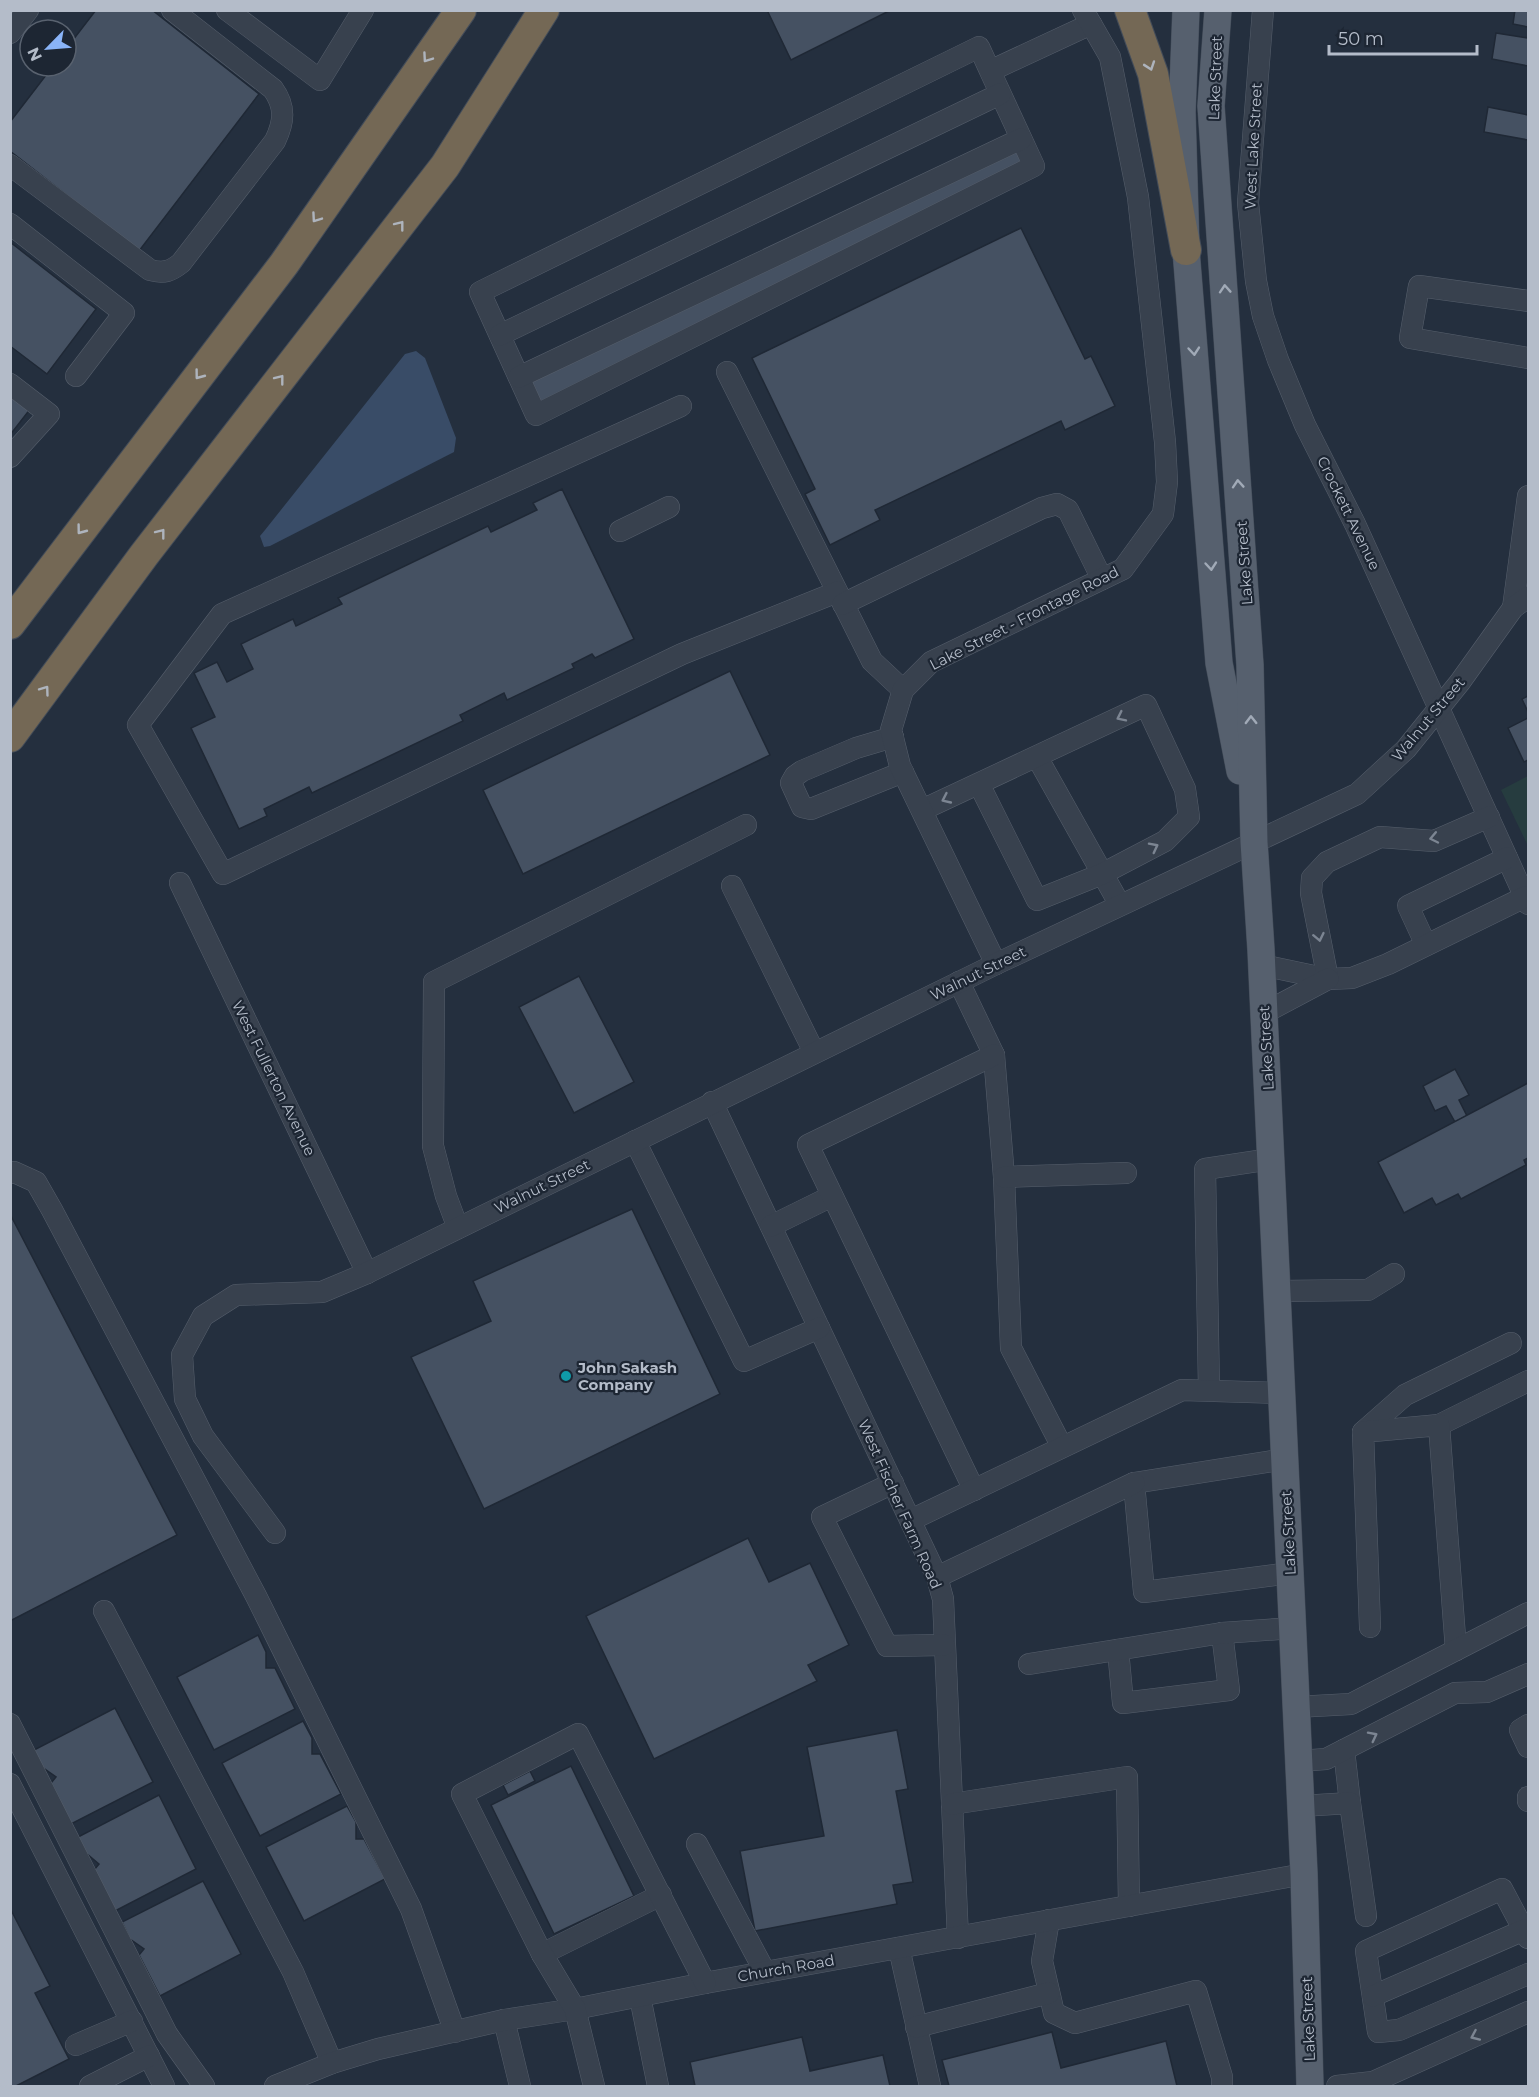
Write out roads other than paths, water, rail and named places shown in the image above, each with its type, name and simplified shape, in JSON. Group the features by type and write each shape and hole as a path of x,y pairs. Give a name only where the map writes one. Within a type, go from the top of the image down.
{"highway":[{"path":"10,624 284,264 461,10"},
{"path":"10,737 144,555 445,166 544,10"},
{"path":"1130,10 1153,74 1186,250"}],"main road":[{"name":"Lake Street","path":"1186,10 1182,112 1186,250 1215,619 1219,663 1254,842"},
{"name":"Lake Street","path":"1218,10 1211,106 1250,665 1254,842 1262,965 1299,1761 1310,2086"}],"street":[{"path":"10,33 28,10"},
{"path":"10,165 150,270 160,273 171,271 181,262 275,141 282,127 283,110 280,99 273,88 172,10"},
{"path":"227,10 320,80 363,10"},
{"name":"West Lake Street","path":"1263,10 1248,203 1256,281 1263,316"},
{"path":"990,72 1087,17"},
{"name":"Lake Street - Frontage Road","path":"996,964 903,772 891,730 903,690 931,662 1123,569 1163,514 1167,482 1165,442 1138,197 1110,57 1087,17"},
{"path":"979,47 990,72 1034,166 536,415 480,292 979,47"},
{"path":"500,335 1000,94"},
{"path":"519,377 1021,139"},
{"path":"10,224 124,313 76,376"},
{"path":"1528,300 1419,286 1410,338 1528,358"},
{"name":"Crockett Avenue","path":"1263,316 1278,360 1305,425 1355,524 1527,900"},
{"path":"727,372 872,661 903,690"},
{"path":"10,384 49,414 10,457"},
{"path":"681,406 222,614 138,725 223,874 682,654 840,598 1042,508 1057,504 1068,510 1102,579"},
{"path":"1521,603 1528,496"},
{"path":"620,531 669,507"},
{"name":"Walnut Street","path":"275,1533 203,1436 185,1399 182,1356 203,1316 236,1295 322,1292 367,1273 814,1052 1357,794 1406,749 1521,603"},
{"path":"922,810 1146,705 1185,789 1189,817 1165,841 1102,874 1037,900 979,784"},
{"path":"893,737 856,748 802,771 791,783 802,807 811,809 903,772"},
{"path":"1037,757 1120,905"},
{"path":"1328,979 1311,893 1312,878 1327,862 1380,837 1434,841 1489,817"},
{"path":"458,1228 446,1196 433,1146 434,982 746,825"},
{"path":"1426,945 1408,906 1507,858"},
{"name":"West Fullerton Avenue","path":"180,883 367,1273"},
{"path":"732,886 814,1052"},
{"path":"1262,965 1328,979 1352,978 1388,964 1527,900"},
{"path":"1264,1013 1328,979"},
{"path":"959,982 994,1054 1004,1177 1011,1348 1062,1447"},
{"path":"974,1490 808,1145 994,1054"},
{"name":"West Fischer Farm Road","path":"712,1102 937,1577 943,1599 958,1938"},
{"path":"634,1141 744,1361 819,1328"},
{"path":"1209,1389 1205,1169 1271,1158"},
{"path":"10,1173 14,1172 36,1182 256,1596 411,1909 455,2032"},
{"path":"1004,1177 1126,1173"},
{"path":"771,1226 832,1196"},
{"path":"1277,1291 1368,1290 1395,1274"},
{"path":"1363,1432 1405,1395 1511,1343"},
{"path":"1363,1432 1439,1425 1528,1381"},
{"path":"911,1520 1182,1390 1209,1389 1282,1393"},
{"path":"1439,1425 1456,1650"},
{"path":"1363,1432 1370,1627"},
{"path":"937,1577 1134,1483 1285,1460"},
{"path":"893,1483 822,1517 887,1646 944,1645"},
{"path":"1134,1483 1144,1592 1290,1573"},
{"path":"104,1611 293,1972 332,2063"},
{"path":"1296,1707 1351,1704 1528,1613"},
{"path":"1029,1664 1222,1633 1293,1628"},
{"path":"1118,1650 1123,1703 1229,1690 1222,1633"},
{"path":"1299,1761 1326,1759 1455,1693 1487,1692 1528,1674"},
{"path":"10,1724 167,2034 204,2086"},
{"path":"1528,1725 1520,1730 1528,1747"},
{"path":"594,2086 575,2009 542,1954 462,1794 578,1734 705,1983"},
{"path":"1344,1750 1366,1916"},
{"path":"952,1804 1127,1777 1129,1906"},
{"path":"10,1784 164,2086"},
{"path":"1301,1806 1350,1803"},
{"path":"697,1844 765,1972"},
{"name":"Church Road","path":"275,2086 332,2063 378,2049 504,2020 575,2009 705,1983 1304,1874"},
{"path":"1373,1996 1526,1934 1502,1889 1366,1951 1378,2032 1399,2030 1528,1974"},
{"path":"542,1954 661,1894"},
{"path":"1049,1920 1042,1961 1054,2013 1075,2023 1196,1991 1222,2086"},
{"path":"898,1948 930,2086"},
{"path":"916,2027 1049,1993"},
{"path":"639,1996 658,2086"},
{"path":"1337,2086 1373,2084 1528,2012"},
{"path":"504,2020 520,2086"},
{"path":"76,2045 132,2021"},
{"path":"90,2086 149,2056"}],"water":[{"path":"416,351 425,358 456,438 454,452 264,547 260,536 405,354"}],"place":[{"name":"John Sakash Company","path":"566,1376"}]}
